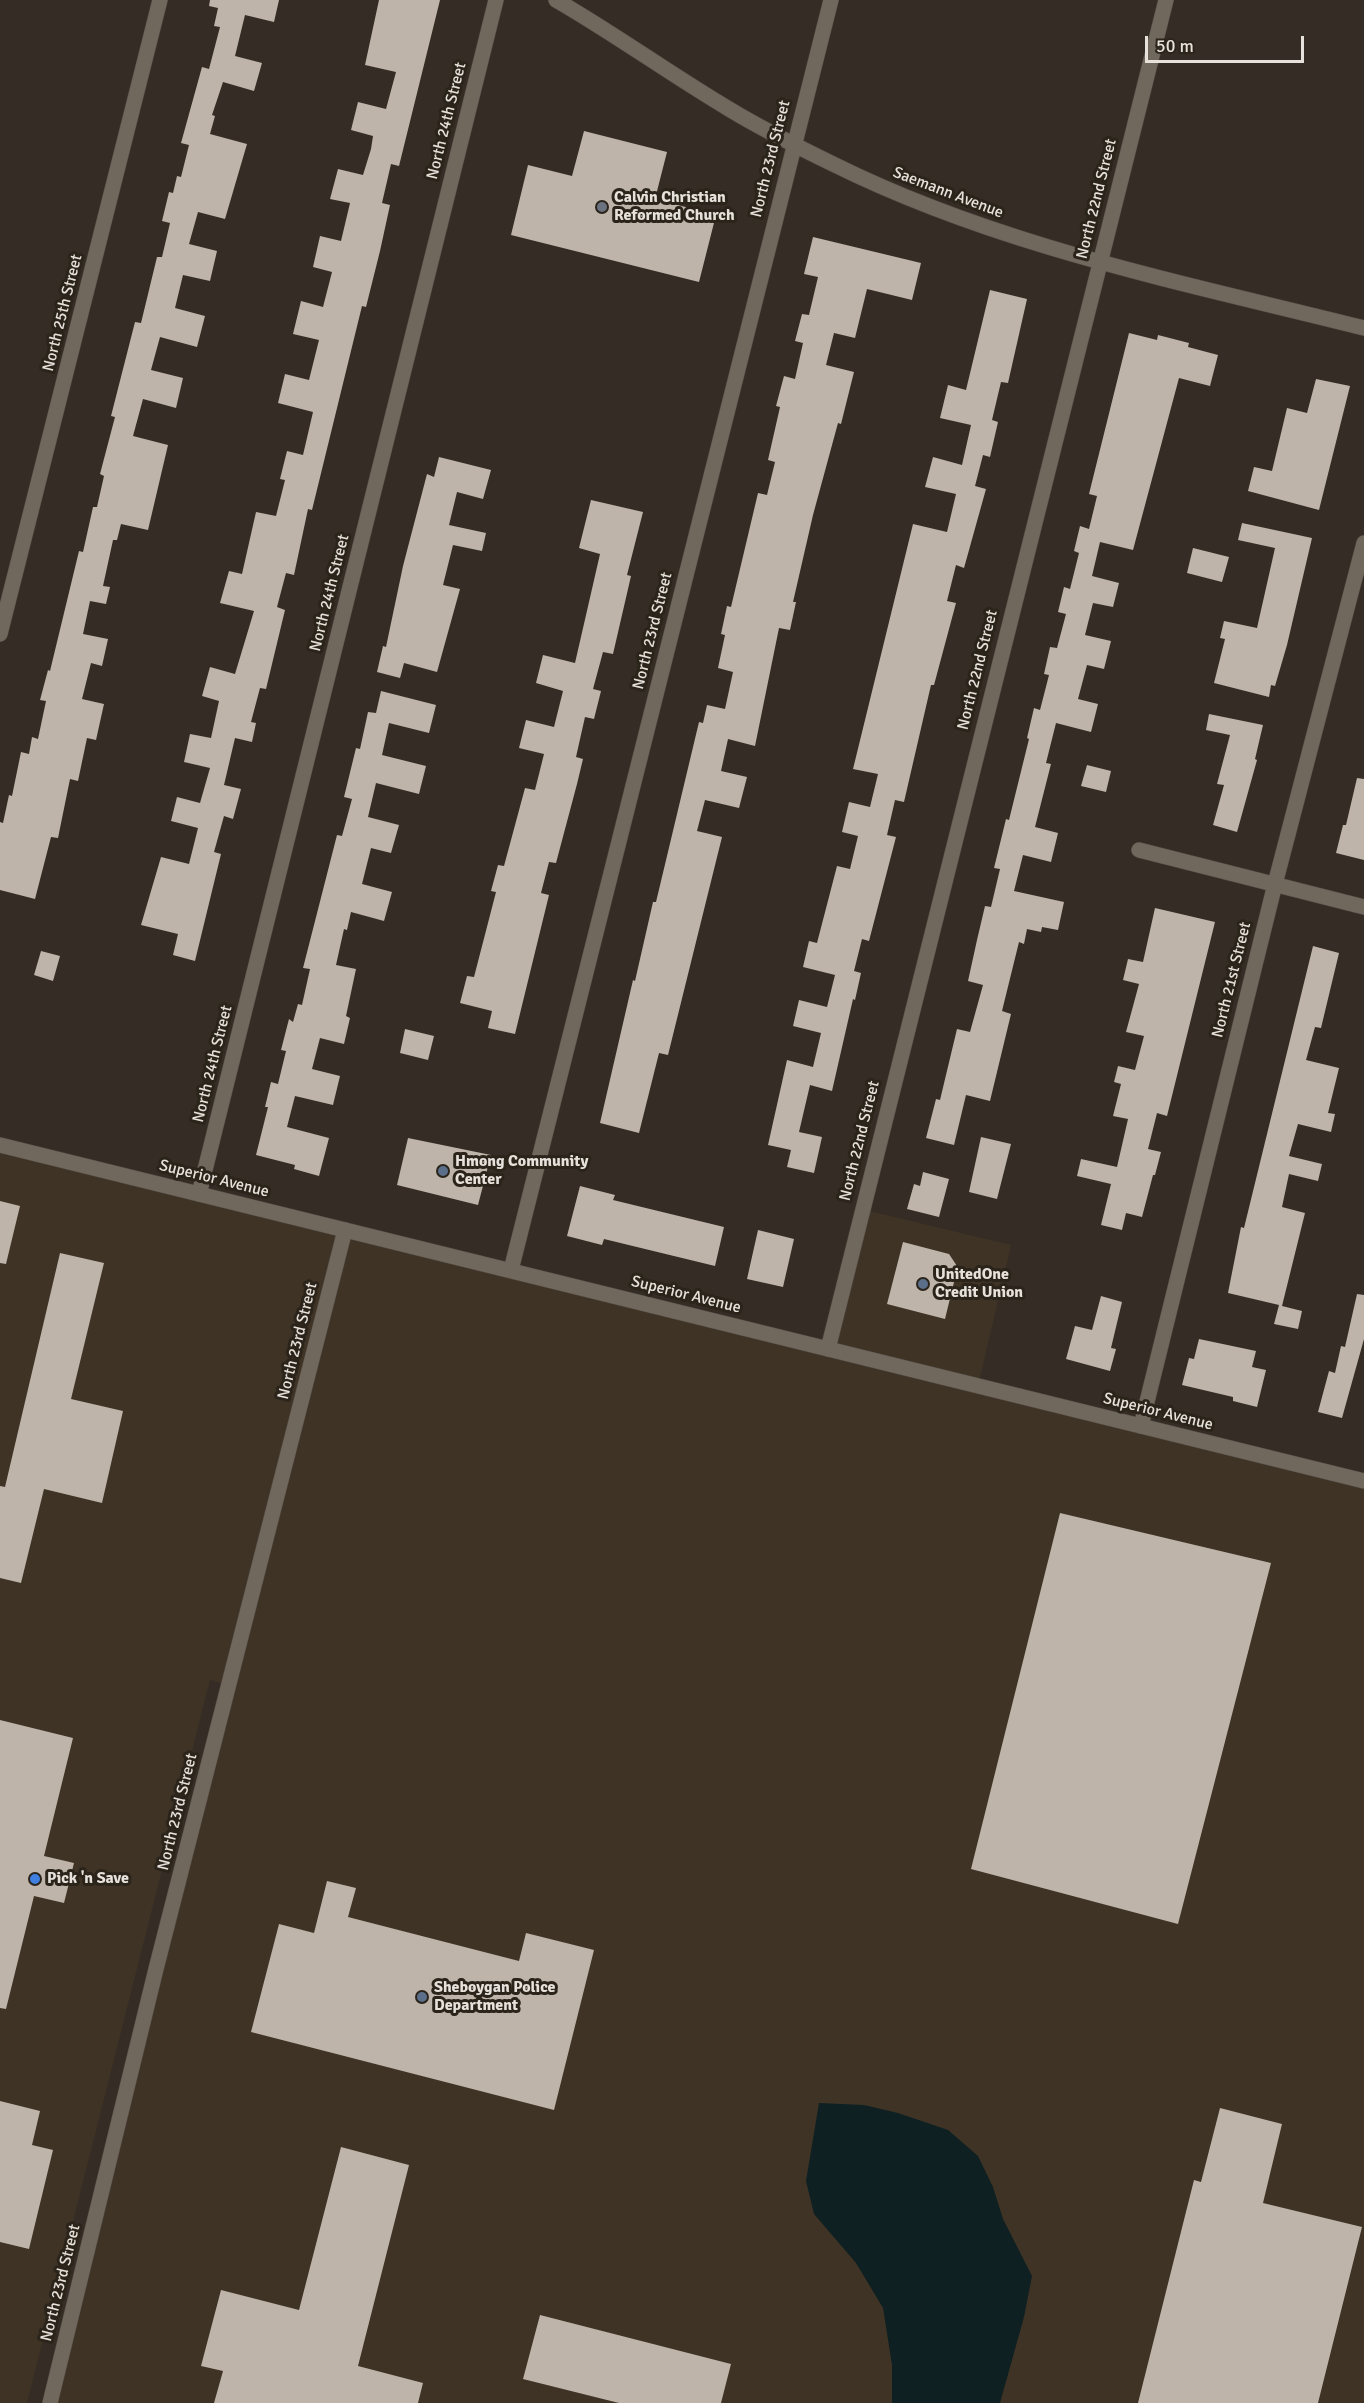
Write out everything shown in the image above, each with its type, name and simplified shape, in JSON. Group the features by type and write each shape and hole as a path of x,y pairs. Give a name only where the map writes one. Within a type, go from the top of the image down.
{"street":[{"name":"North 25th Street","path":"0,634 160,0"},
{"name":"North 24th Street","path":"199,1194 496,0"},
{"name":"Saemann Avenue","path":"556,0 596,23 729,109 833,165 918,202 983,227 1100,261 1364,328"},
{"name":"North 23rd Street","path":"511,1270 831,0"},
{"name":"North 22nd Street","path":"828,1349 1166,0"},
{"name":"North 21st Street","path":"1141,1426 1275,884 1364,543"},
{"path":"1139,850 1364,907"},
{"name":"Superior Avenue","path":"0,1145 1364,1481"},
{"name":"North 23rd Street","path":"50,2403 156,1969 345,1230"}],"shaded area":[{"path":"0,1145 827,1349 861,1209 1011,1245 978,1386 1364,1481 1364,2403 50,2403 228,1685 210,1680 27,2403 0,2403"},
{"path":"819,2103 864,2105 898,2113 948,2130 978,2156 993,2187 1003,2219 1032,2276 1024,2317 1000,2403 892,2403 892,2365 883,2308 856,2263 814,2214 806,2181"}],"building":[{"path":"210,0 279,0 274,22 245,15 235,56 262,63 254,91 223,82 212,115 215,116 210,134 247,144 225,219 198,212 189,244 217,251 210,281 183,275 175,308 205,316 197,347 160,337 151,370 183,378 176,408 143,399 133,436 168,445 148,530 121,524 117,540 113,540 103,586 110,587 106,604 90,601 83,634 108,639 102,666 91,663 82,699 104,704 96,740 87,738 78,781 70,779 58,838 51,837 35,899 0,890 0,822 3,823 9,795 12,796 21,752 29,754 32,737 38,739 46,701 40,700 48,670 50,671 79,551 83,552 93,507 97,507 104,476 100,474 115,417 111,416 135,322 141,323 157,257 162,257 170,223 162,221 169,192 173,193 177,176 181,177 189,145 181,143 202,67 209,69 220,27 214,26 218,8 209,6"},
{"path":"379,0 440,0 399,166 391,164 382,203 390,205 380,251 366,307 362,306 312,510 308,509 294,575 286,573 277,607 285,610 266,689 260,688 251,722 256,723 252,742 235,738 224,785 241,789 233,819 224,816 214,852 221,854 195,961 173,955 178,934 141,925 161,857 189,864 198,828 171,821 177,797 200,803 210,768 184,762 190,734 211,738 219,701 202,696 210,667 235,674 254,611 220,603 229,571 242,574 256,512 276,516 285,480 280,479 287,451 303,455 313,412 278,403 285,374 309,380 319,340 293,334 301,301 323,307 332,272 313,267 320,236 341,241 350,203 330,199 338,169 363,175 371,149 373,136 351,130 358,102 386,109 396,72 365,65"},
{"name":"Calvin Christian Reformed Church","path":"584,131 667,152 655,199 716,215 699,282 511,235 528,165 572,176"},
{"path":"813,237 921,263 912,300 867,289 855,338 834,333 826,365 854,372 841,424 838,423 813,515 793,602 796,602 790,630 779,628 755,746 728,739 721,771 747,777 739,808 705,800 697,831 722,837 668,1055 659,1053 639,1133 600,1123 633,980 635,981 653,902 656,902 699,722 703,723 707,705 725,709 733,672 718,668 725,635 721,634 727,606 731,607 758,493 767,495 775,462 768,460 780,407 776,406 784,376 795,379 803,343 795,341 802,314 809,315 818,277 804,274"},
{"path":"990,290 1027,299 1008,383 1001,382 992,420 998,422 990,457 983,455 975,486 986,489 964,568 956,565 947,601 956,603 934,685 931,685 904,802 895,800 887,835 896,837 869,941 862,939 854,971 861,973 832,1091 810,1085 799,1132 822,1137 814,1173 787,1167 791,1150 768,1145 787,1060 813,1067 821,1033 793,1026 799,1000 827,1007 835,975 803,967 809,941 817,943 837,866 850,869 858,836 842,832 849,802 870,807 878,774 853,769 913,524 947,532 956,494 925,487 933,457 962,465 971,425 940,418 948,385 966,390"},
{"path":"1129,333 1157,340 1158,335 1189,343 1188,347 1218,355 1210,386 1179,378 1133,550 1100,542 1092,576 1119,583 1113,607 1093,603 1085,635 1111,641 1104,669 1087,665 1078,699 1098,704 1091,732 1056,723 1046,763 1051,764 1035,827 1058,833 1051,862 1023,855 1014,891 1064,902 1058,930 1042,927 1041,932 1027,929 1024,944 1019,942 1002,1011 1011,1014 990,1101 966,1095 954,1145 926,1138 936,1099 940,1100 957,1029 970,1032 983,985 968,981 977,940 985,906 991,907 1000,869 994,868 1006,819 1009,820 1029,739 1027,738 1034,708 1040,710 1049,675 1044,674 1050,647 1057,648 1066,614 1058,612 1064,587 1070,589 1079,553 1074,551 1080,526 1089,529 1097,496 1089,494"},
{"path":"1316,379 1350,386 1319,510 1248,491 1254,467 1272,471 1287,408 1307,413"},
{"path":"439,457 491,470 483,499 457,492 449,525 486,533 482,551 453,545 443,585 460,589 437,672 404,663 400,678 377,672 383,646 386,647 403,566 427,474 434,477"},
{"path":"591,500 643,512 627,575 631,576 613,654 603,652 593,689 601,691 594,719 585,717 576,757 583,759 577,784 556,863 549,862 541,893 549,895 515,1034 488,1028 492,1011 460,1003 467,976 474,977 496,892 491,891 498,865 504,866 525,788 535,790 544,754 519,748 526,720 554,727 563,691 536,683 543,655 575,663 600,554 579,548"},
{"path":"1242,523 1312,538 1287,645 1275,686 1271,685 1269,697 1214,683 1225,639 1220,638 1224,621 1257,628 1275,548 1238,540"},
{"path":"1193,548 1229,557 1222,582 1187,573"},
{"path":"381,691 436,705 429,733 389,723 382,755 426,766 419,794 376,783 368,817 399,825 391,853 371,848 362,884 392,892 384,921 351,912 347,930 344,929 336,965 356,969 346,1016 350,1018 344,1044 320,1038 312,1069 340,1076 333,1105 295,1096 287,1127 329,1138 319,1176 294,1169 295,1165 256,1155 268,1107 265,1107 271,1082 278,1084 286,1051 281,1050 289,1019 293,1022 298,1004 302,1005 310,969 303,968 337,835 342,836 352,799 344,797 356,748 360,749 368,712 376,713"},
{"path":"1209,714 1263,725 1255,759 1257,760 1237,832 1213,825 1224,785 1217,784 1230,735 1206,730"},
{"path":"1087,765 1111,771 1106,792 1081,786"},
{"path":"1357,778 1364,779 1364,860 1336,853 1343,825 1346,825"},
{"path":"1155,908 1215,922 1167,1116 1157,1113 1148,1149 1161,1152 1155,1175 1153,1175 1142,1217 1126,1213 1122,1230 1101,1225 1111,1184 1077,1176 1081,1159 1117,1167 1128,1119 1113,1116 1121,1084 1114,1082 1118,1066 1135,1070 1144,1036 1126,1032 1139,984 1123,980 1128,959 1143,962"},
{"path":"1313,946 1339,953 1321,1028 1315,1027 1306,1060 1339,1068 1328,1113 1335,1114 1331,1132 1298,1124 1289,1156 1322,1164 1318,1181 1289,1174 1282,1207 1305,1213 1282,1306 1302,1311 1298,1329 1274,1324 1279,1305 1228,1293 1241,1227 1244,1228"},
{"path":"41,951 60,956 53,981 34,975"},
{"path":"405,1029 434,1036 428,1060 400,1053"},
{"path":"981,1137 1011,1144 997,1199 969,1192"},
{"name":"Hmong Community Center","path":"408,1138 491,1155 478,1205 397,1185"},
{"path":"923,1172 949,1179 939,1217 907,1209 914,1184 920,1186"},
{"path":"580,1186 615,1195 613,1200 724,1227 715,1266 604,1239 602,1245 567,1236"},
{"path":"0,1201 20,1206 6,1264 0,1263"},
{"path":"758,1230 794,1239 783,1287 747,1279"},
{"name":"UnitedOne Credit Union","path":"903,1242 949,1254 967,1281 955,1278 945,1319 887,1304"},
{"path":"60,1253 104,1263 71,1399 123,1411 102,1503 44,1489 21,1583 0,1578 0,1486 5,1487"},
{"path":"1357,1294 1364,1295 1364,1339 1342,1418 1318,1412 1329,1371 1335,1373 1341,1346 1345,1347"},
{"path":"1101,1296 1122,1302 1111,1348 1116,1349 1110,1371 1066,1359 1075,1326 1092,1330"},
{"path":"1199,1339 1256,1351 1252,1367 1266,1370 1257,1407 1233,1401 1233,1397 1182,1385 1189,1358 1194,1359"},
{"path":"1060,1513 1271,1563 1178,1924 971,1869"},
{"name":"Pick 'n Save","path":"0,1720 73,1738 44,1856 74,1863 64,1903 34,1896 6,2009 0,2008"},
{"name":"Sheboygan Police Department","path":"327,1881 356,1888 348,1917 519,1961 526,1933 594,1950 554,2110 251,2032 279,1924 314,1933"},
{"path":"0,2101 40,2111 32,2145 53,2150 29,2249 0,2242"},
{"path":"1220,2108 1282,2124 1263,2203 1362,2227 1318,2403 1138,2403 1194,2180 1201,2182"},
{"path":"341,2147 409,2165 358,2366 423,2383 418,2403 214,2403 223,2371 201,2366 221,2290 299,2310"},
{"path":"540,2315 731,2364 721,2403 619,2403 523,2379"}],"place":[{"name":"Calvin Christian Reformed Church","path":"602,207"},
{"name":"Hmong Community Center","path":"443,1171"},
{"name":"UnitedOne Credit Union","path":"923,1284"},
{"name":"Pick 'n Save","path":"35,1879"},
{"name":"Sheboygan Police Department","path":"422,1997"}]}
